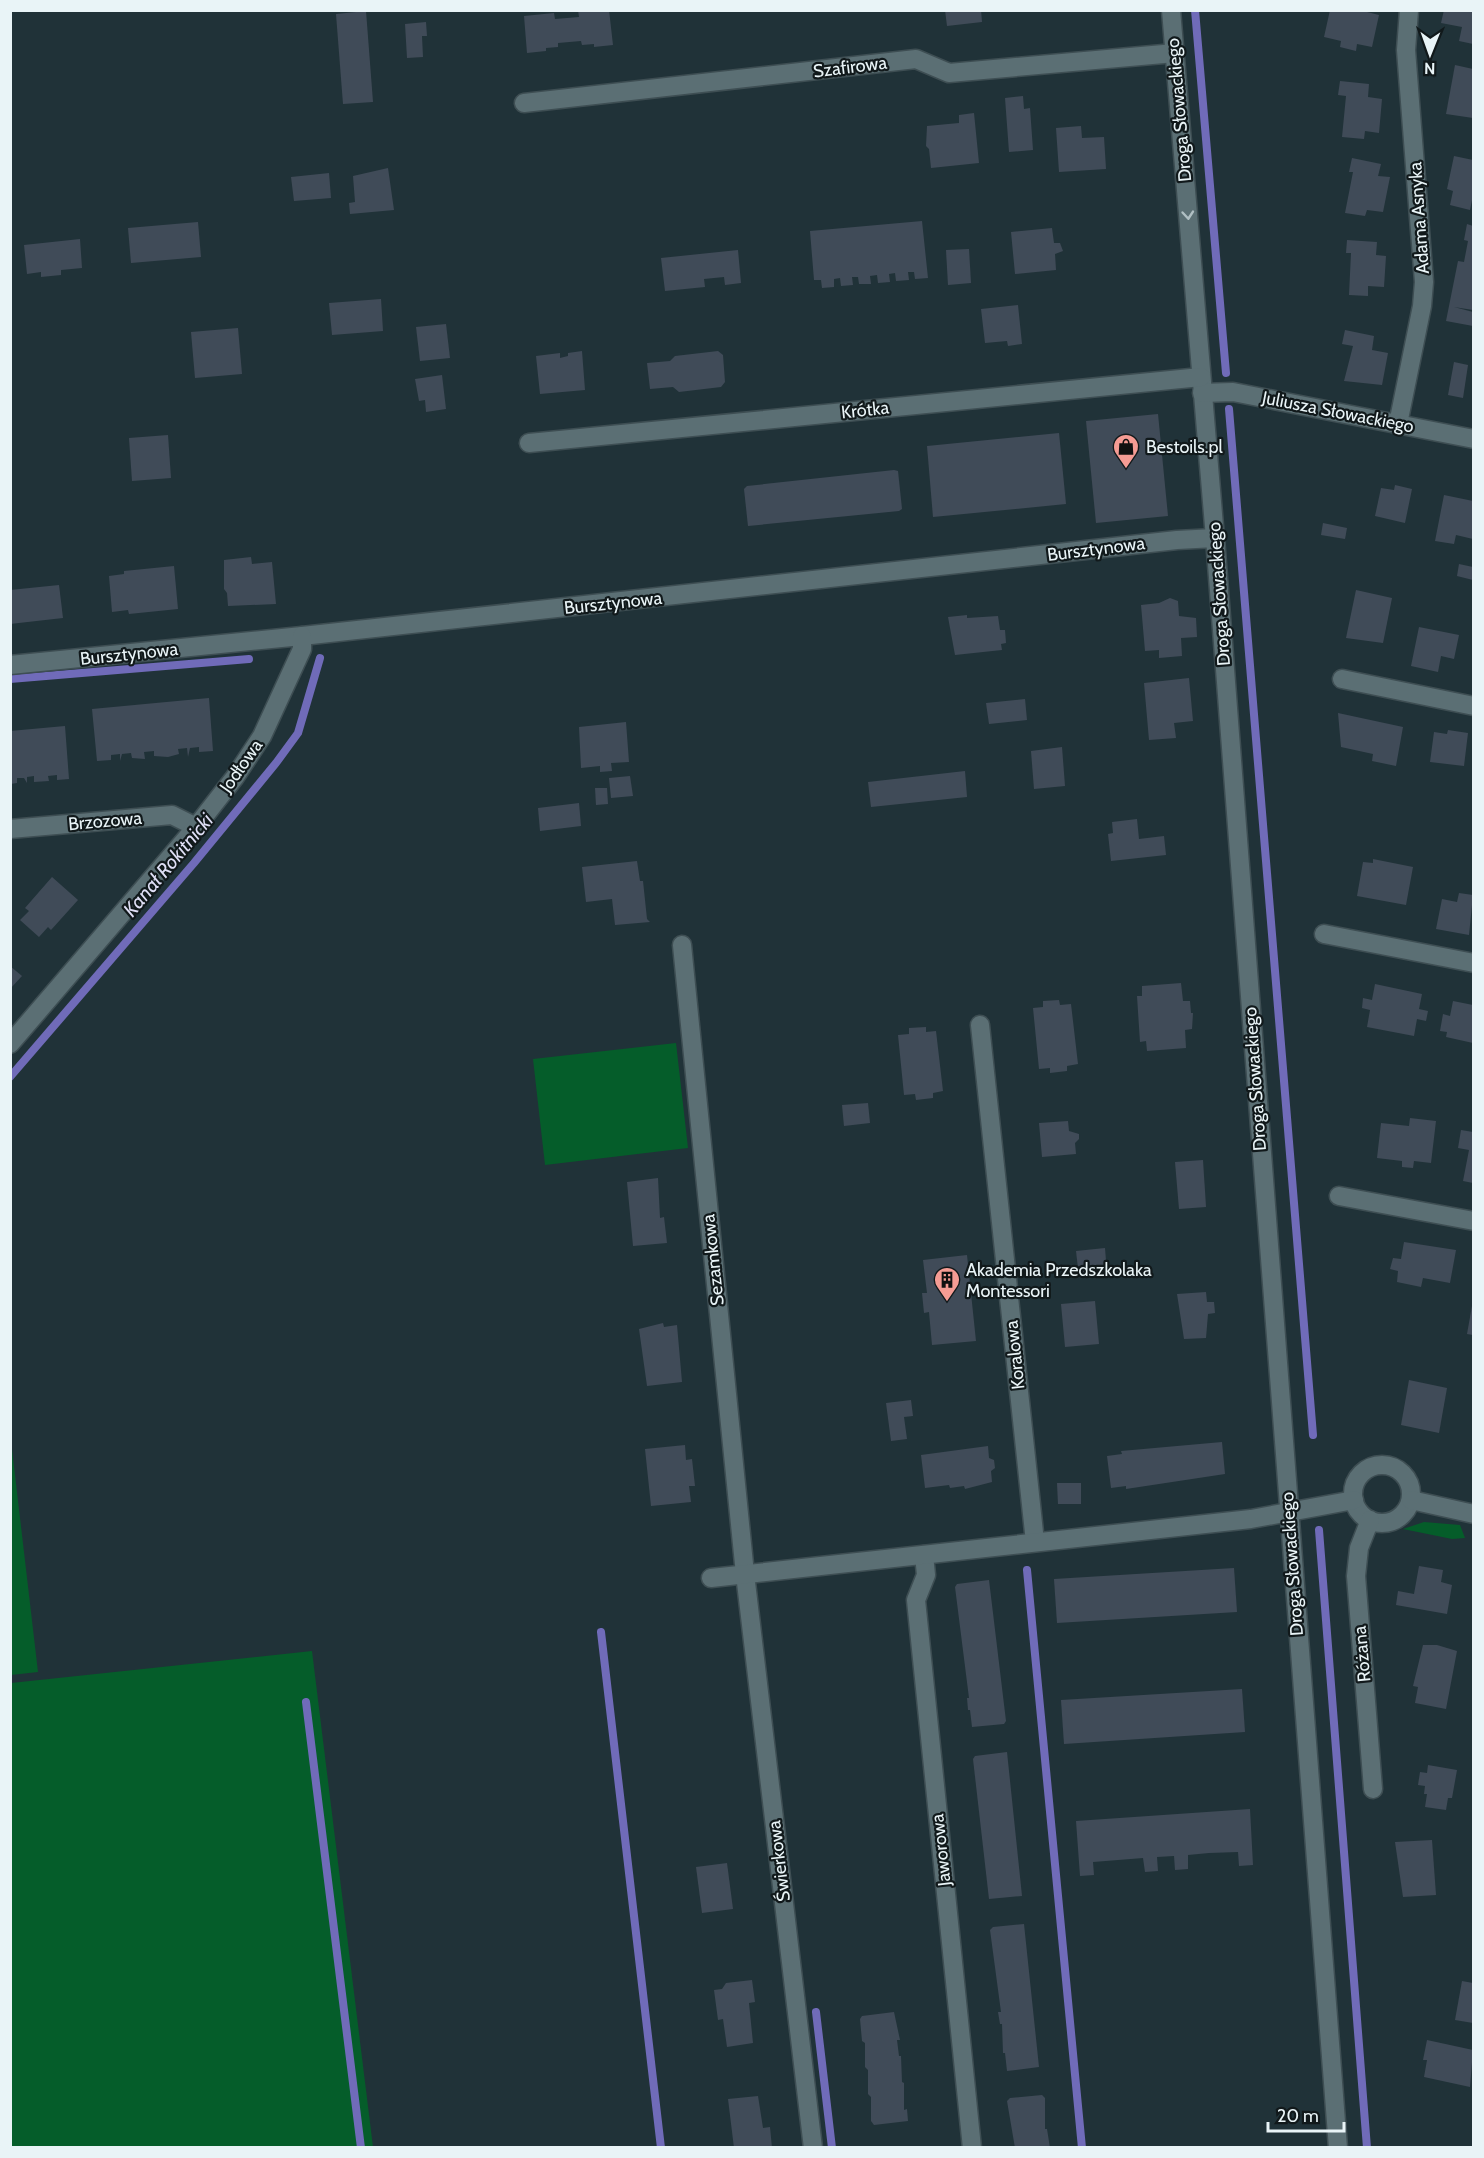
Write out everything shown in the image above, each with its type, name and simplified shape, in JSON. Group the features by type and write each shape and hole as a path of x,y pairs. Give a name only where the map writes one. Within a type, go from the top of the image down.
{"street":[{"name":"Droga Słowackiego","path":"1171,10 1215,538 1338,2148"},
{"name":"Adama Asnyka","path":"1398,424 1422,306 1424,282 1406,50 1409,10"},
{"name":"Szafirowa","path":"524,103 916,59 950,73 1175,53"},
{"name":"Juliusza Słowackiego","path":"1202,385 1473,439"},
{"name":"Krótka","path":"529,443 1202,385"},
{"name":"Bursztynowa","path":"10,665 302,636 1177,540 1215,538"},
{"name":"Jodłowa","path":"10,1044 196,827 262,736 302,649 302,636"},
{"path":"1342,679 1473,706"},
{"name":"Brzozowa","path":"10,829 172,815 196,827"},
{"path":"1324,934 1473,963"},
{"name":"Sezamkowa","path":"682,945 745,1574"},
{"name":"Koralowa","path":"980,1025 1035,1542"},
{"path":"1339,1196 1473,1221"},
{"path":"1383,1464 1392,1466 1406,1476 1412,1492 1411,1500 1408,1508 1396,1520 1379,1523 1370,1520 1357,1508 1354,1500 1355,1483 1366,1469 1383,1464"},
{"path":"711,1578 1251,1519 1354,1500"},
{"path":"1411,1500 1473,1514"},
{"name":"Różana","path":"1370,1520 1359,1548 1356,1576 1373,1789"},
{"name":"Jaworowa","path":"924,1555 927,1575 916,1600 972,2148"},
{"name":"Świerkowa","path":"745,1574 813,2148"}],"green space":[{"path":"676,1043 688,1148 545,1165 533,1059"},
{"path":"10,1432 38,1672 11,1675 10,1675"},
{"path":"1424,1522 1460,1525 1465,1538 1452,1539 1403,1529"},
{"path":"312,1651 373,2147 11,2147 11,1683"}],"building":[{"path":"578,10 609,10 613,45 594,47 594,44 582,45 581,41 558,43 558,47 546,48 546,51 527,53 524,16 554,13 555,19 579,17"},
{"path":"945,10 981,10 982,22 947,26"},
{"path":"1330,10 1359,10 1379,15 1372,47 1357,44 1356,51 1340,47 1341,41 1324,37"},
{"path":"1444,10 1473,10 1473,44 1459,41 1462,27 1441,23"},
{"path":"366,11 373,102 343,104 336,14"},
{"path":"426,22 427,36 422,36 423,57 407,58 405,24"},
{"path":"1455,65 1473,69 1473,118 1446,114"},
{"path":"1340,81 1369,84 1368,97 1382,99 1379,133 1365,131 1364,139 1342,137 1346,96 1338,95"},
{"path":"1023,96 1024,109 1030,108 1033,150 1009,152 1005,98"},
{"path":"974,113 979,163 931,168 929,149 926,146 927,126 959,123 959,115"},
{"path":"1081,126 1082,138 1104,137 1106,169 1059,172 1056,128"},
{"path":"1454,156 1473,160 1473,195 1470,210 1450,205 1453,191 1447,189"},
{"path":"1352,158 1381,164 1378,176 1390,177 1383,212 1367,210 1365,216 1345,213 1353,172 1349,172"},
{"path":"388,168 394,210 350,214 349,203 355,202 353,176"},
{"path":"329,173 331,198 294,201 291,177"},
{"path":"922,221 928,278 915,279 914,272 908,272 909,280 896,281 895,273 889,274 890,282 878,283 877,275 870,276 871,284 859,284 858,277 852,277 853,285 841,286 840,278 834,279 834,287 822,288 821,280 814,280 810,231"},
{"path":"198,222 201,257 131,263 128,228"},
{"path":"1467,224 1473,226 1473,310 1454,307 1473,312 1473,326 1446,321 1458,261 1464,262 1468,241 1464,240"},
{"path":"1052,228 1054,243 1060,243 1063,251 1055,254 1056,270 1015,274 1011,232"},
{"path":"80,239 82,268 61,270 61,275 41,277 41,272 27,274 24,245"},
{"path":"1347,240 1377,242 1376,255 1386,256 1384,287 1368,286 1368,296 1349,295 1351,253 1346,253"},
{"path":"969,249 971,283 948,285 946,250"},
{"path":"738,250 741,283 725,285 724,277 704,279 705,287 665,291 661,258"},
{"path":"381,299 383,331 332,335 329,303"},
{"path":"1018,305 1022,344 1008,346 1007,341 985,343 981,309"},
{"path":"446,324 450,358 420,361 416,327"},
{"path":"238,328 242,374 195,378 191,332"},
{"path":"1345,330 1374,336 1372,350 1388,353 1382,385 1344,381 1353,346 1342,344"},
{"path":"582,351 585,390 540,394 536,356 560,353 560,358 568,356 568,353"},
{"path":"718,351 723,355 725,382 721,387 679,392 673,387 650,389 647,363 670,361 675,356"},
{"path":"1454,362 1468,365 1463,398 1448,395"},
{"path":"442,375 446,409 426,412 425,400 419,401 415,379"},
{"path":"1158,414 1168,516 1096,523 1086,421"},
{"path":"1059,433 1066,504 933,517 927,446"},
{"path":"168,435 171,478 132,481 129,438"},
{"path":"898,471 902,509 899,511 748,526 744,489 747,486"},
{"path":"1395,485 1412,489 1405,523 1375,516 1381,488 1394,490"},
{"path":"1444,495 1473,501 1473,539 1456,535 1454,544 1435,541"},
{"path":"1323,523 1347,528 1345,539 1321,535"},
{"path":"251,557 252,564 272,562 276,604 228,606 227,593 224,589 224,560"},
{"path":"1459,564 1473,567 1473,580 1457,576"},
{"path":"174,566 178,609 129,614 128,610 112,612 109,576 124,574 124,571"},
{"path":"59,585 63,618 10,624 10,590"},
{"path":"1356,590 1392,598 1383,643 1346,638"},
{"path":"1170,598 1178,601 1179,616 1196,618 1197,637 1181,638 1182,656 1159,658 1159,650 1145,651 1141,605 1159,603"},
{"path":"967,615 967,618 998,616 1000,630 1005,630 1006,643 1001,644 1002,650 955,655 948,617"},
{"path":"1419,627 1459,635 1454,659 1441,656 1438,672 1411,666"},
{"path":"1189,678 1193,721 1174,723 1176,738 1149,740 1144,683"},
{"path":"209,698 213,751 199,752 199,747 190,748 188,757 187,748 178,749 179,754 168,757 154,756 154,751 144,752 145,759 132,758 131,753 122,754 120,761 120,754 111,755 111,760 97,761 92,709"},
{"path":"1025,699 1027,720 989,724 986,703"},
{"path":"1338,713 1403,727 1396,766 1372,761 1373,754 1341,747"},
{"path":"626,722 629,762 611,763 612,771 600,772 600,766 581,768 579,727"},
{"path":"65,726 69,779 57,780 57,775 48,776 49,781 34,782 34,776 27,777 27,783 24,778 17,778 17,783 10,784 10,731"},
{"path":"1448,730 1468,733 1464,766 1430,762 1434,732 1447,734"},
{"path":"1062,747 1065,786 1034,789 1031,751"},
{"path":"965,771 967,797 871,807 868,782"},
{"path":"630,776 633,796 611,798 609,778"},
{"path":"595,788 607,788 608,804 596,805"},
{"path":"579,803 581,826 540,831 538,808"},
{"path":"1137,819 1139,839 1164,836 1166,855 1111,861 1108,834 1113,833 1112,822"},
{"path":"1373,859 1413,867 1406,905 1357,896 1363,862 1373,863"},
{"path":"637,861 640,881 643,881 647,919 650,922 615,925 612,899 586,902 582,867"},
{"path":"52,877 78,900 51,930 48,927 39,937 20,920 29,911 25,908"},
{"path":"1459,893 1473,895 1469,935 1436,929 1442,899 1457,902"},
{"path":"10,966 22,976 10,989"},
{"path":"1181,983 1183,1001 1190,1001 1191,1013 1193,1013 1192,1029 1185,1030 1186,1048 1147,1051 1146,1041 1140,1042 1137,996 1142,996 1142,986"},
{"path":"1375,984 1422,994 1419,1009 1428,1011 1426,1021 1417,1019 1414,1036 1367,1027 1370,1010 1362,1008 1363,998 1372,1000"},
{"path":"1059,1000 1060,1005 1071,1004 1078,1064 1067,1066 1067,1071 1050,1073 1050,1068 1039,1069 1033,1008 1043,1007 1043,1001"},
{"path":"1453,1001 1473,1005 1473,1043 1446,1037 1447,1032 1440,1031 1443,1014 1450,1016"},
{"path":"926,1027 926,1032 936,1031 943,1091 933,1093 933,1098 916,1100 915,1094 904,1095 898,1035 909,1034 909,1028"},
{"path":"868,1103 870,1123 844,1126 842,1105"},
{"path":"1410,1118 1436,1121 1431,1163 1414,1161 1413,1168 1402,1167 1402,1161 1377,1158 1381,1123 1409,1126"},
{"path":"1068,1121 1069,1131 1079,1134 1079,1139 1075,1143 1076,1154 1042,1157 1039,1123"},
{"path":"1461,1130 1473,1132 1473,1183 1463,1181 1469,1150 1458,1148"},
{"path":"1203,1160 1206,1207 1179,1209 1175,1162"},
{"path":"658,1178 660,1218 664,1217 667,1243 633,1246 627,1182"},
{"path":"1404,1242 1456,1250 1450,1283 1423,1278 1421,1287 1397,1282 1398,1271 1390,1269 1393,1258 1401,1259"},
{"path":"1105,1248 1107,1274 1079,1277 1076,1251"},
{"name":"Akademia Przedszkolaka Montessori","path":"967,1255 976,1341 932,1345 929,1312 924,1313 922,1293 927,1293 923,1260"},
{"path":"1206,1292 1207,1302 1214,1302 1215,1313 1208,1314 1206,1338 1184,1339 1177,1294"},
{"path":"1095,1301 1099,1344 1065,1347 1061,1304"},
{"path":"1473,1306 1473,1335 1467,1334"},
{"path":"663,1323 664,1327 677,1325 682,1382 647,1386 639,1329"},
{"path":"1409,1380 1447,1388 1439,1433 1401,1425"},
{"path":"911,1400 913,1416 904,1417 907,1439 891,1441 886,1403"},
{"path":"1222,1442 1225,1474 1126,1489 1126,1486 1111,1488 1107,1456 1122,1454 1121,1451"},
{"path":"685,1445 686,1460 692,1459 695,1486 689,1486 691,1502 651,1506 645,1449"},
{"path":"988,1446 989,1458 994,1460 995,1468 991,1471 992,1482 965,1489 964,1486 950,1488 949,1485 925,1488 921,1455"},
{"path":"1057,1483 1081,1483 1081,1504 1058,1504"},
{"path":"1419,1566 1443,1570 1441,1582 1452,1585 1447,1614 1396,1605 1398,1591 1414,1594"},
{"path":"1234,1568 1237,1612 1057,1623 1054,1579"},
{"path":"989,1580 1006,1721 1004,1724 972,1727 970,1710 968,1710 967,1698 969,1698 955,1587 957,1584"},
{"path":"1423,1645 1437,1645 1457,1651 1446,1709 1415,1703 1418,1687 1413,1686"},
{"path":"1242,1689 1245,1732 1064,1744 1061,1700"},
{"path":"1007,1752 1022,1896 989,1899 973,1759 975,1756"},
{"path":"1428,1765 1457,1770 1452,1798 1448,1798 1446,1810 1425,1807 1427,1794 1424,1794 1425,1786 1418,1785 1420,1772 1427,1773"},
{"path":"1250,1809 1253,1865 1239,1866 1238,1852 1209,1853 1188,1855 1188,1869 1175,1870 1174,1856 1157,1857 1158,1871 1145,1872 1143,1858 1093,1862 1094,1875 1080,1876 1076,1821"},
{"path":"1432,1840 1436,1895 1403,1897 1395,1842"},
{"path":"727,1863 733,1909 702,1913 696,1867"},
{"path":"1024,1924 1039,2067 1007,2071 1005,2053 1003,2053 1002,2024 1000,2024 998,2012 1001,2012 990,1930 993,1927"},
{"path":"752,1980 755,2002 749,2003 753,2043 727,2047 723,2019 718,2020 714,1990 722,1989 726,1983"},
{"path":"1462,1981 1473,1983 1473,2023 1455,2020"},
{"path":"894,2012 900,2040 897,2040 899,2056 901,2056 902,2082 904,2083 904,2110 907,2109 908,2121 874,2125 871,2121 871,2097 868,2094 868,2070 865,2067 865,2043 862,2041 860,2019 862,2016"},
{"path":"1427,2040 1473,2050 1470,2087 1424,2077 1427,2060 1423,2060"},
{"path":"1042,2095 1045,2098 1045,2129 1047,2129 1050,2148 1015,2148 1007,2101 1010,2098"},
{"path":"758,2096 763,2128 770,2127 772,2148 734,2148 728,2099"}],"waterway":[{"path":"1195,10 1226,373"},
{"path":"1229,409 1313,1435"},
{"name":"Kanał Rokitnicki","path":"10,1077 194,863 276,763 298,733 320,658"},
{"path":"10,679 249,659"},
{"path":"1319,1530 1367,2148"},
{"path":"1027,1570 1082,2148"},
{"path":"601,1632 661,2148"},
{"path":"306,1702 361,2148"},
{"path":"816,2012 832,2148"}],"place":[{"name":"Bestoils.pl","path":"1126,470"},
{"name":"Akademia Przedszkolaka Montessori","path":"947,1303"}]}
